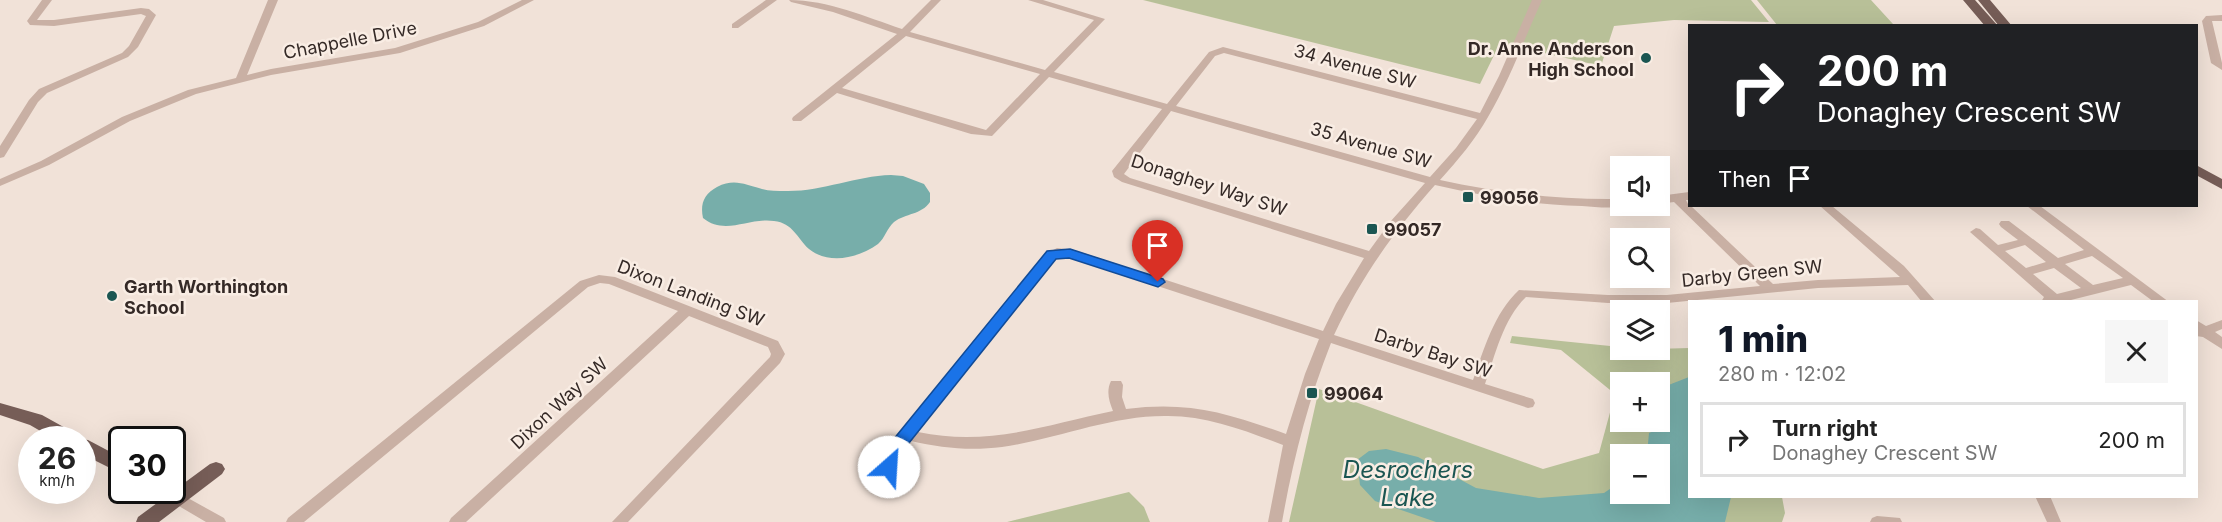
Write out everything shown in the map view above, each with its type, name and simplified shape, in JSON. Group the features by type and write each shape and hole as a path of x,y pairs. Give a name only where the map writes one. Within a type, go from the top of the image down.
{"main road":[{"path":"1969,0 1990,24"},
{"path":"1984,0 2004,24"},
{"path":"2198,159 2222,174"},
{"path":"2198,170 2222,185"},
{"path":"0,409 36,420 47,426"},
{"path":"186,485 216,468"},
{"path":"145,522 161,504"}],"street":[{"path":"0,155 38,95 53,80 130,52 150,15 146,11 141,11 54,23 33,23 32,21 46,0"},
{"path":"241,78 273,0"},
{"name":"Chappelle Drive","path":"0,183 45,163 146,110 192,92 241,78 397,51 481,24 529,0"},
{"path":"735,26 772,0"},
{"name":"35 Avenue SW","path":"794,0 840,7 904,33 1431,181 1515,198 1568,203 1610,203"},
{"path":"797,118 904,33 936,0"},
{"path":"836,89 988,134 1100,19 1033,0"},
{"path":"1275,522 1289,441 1311,375 1327,338 1371,256 1431,181 1470,137 1483,117 1537,0"},
{"path":"2222,18 2206,20 2215,60 2222,67"},
{"name":"34 Avenue SW","path":"1169,107 1212,54 1218,51 1232,51 1483,117"},
{"name":"Donaghey Way SW","path":"1169,107 1118,169 1118,175 1122,178 1371,256"},
{"path":"1693,207 1771,289"},
{"path":"1827,207 1911,281 1928,300"},
{"path":"2034,207 2160,300"},
{"path":"2005,224 2091,290"},
{"path":"1976,232 2024,273 2050,300 2133,280"},
{"path":"1996,249 2027,241"},
{"path":"2024,273 2094,251"},
{"name":"Darby Bay SW","path":"908,435 1048,258 1057,252 1070,253 1528,403"},
{"name":"Dixon Landing SW","path":"293,522 584,284 606,279 773,344 778,354 775,360 619,522"},
{"name":"Darby Green SW","path":"1477,387 1507,314 1515,298 1523,293 1638,300 1700,297 1818,284 1911,281"},
{"name":"Dixon Way SW","path":"456,522 687,310"},
{"path":"2199,330 2222,324"},
{"path":"2199,330 2222,331"},
{"path":"2199,330 2222,344"},
{"path":"1116,386 1115,397 1121,416"},
{"path":"889,467 898,445 908,435 945,444 992,444 1150,411 1189,412 1231,420 1289,441"},
{"path":"2043,498 2054,522"},
{"path":"186,503 219,522"},
{"path":"1877,522 1895,522"}],"green space":[{"path":"1143,0 1751,0 1769,22 1674,20 1614,26 1601,66 1500,43 1480,84"},
{"path":"1757,0 1871,0 1893,24 1776,24"},
{"path":"1512,336 1610,346 1610,360 1670,360 1670,349 1688,348 1688,498 1782,498 1785,513 1782,522 1289,522 1319,389 1543,469 1599,453 1610,412 1610,432 1670,432 1670,372 1610,372 1610,390 1561,350 1510,343"},
{"path":"1129,492 1144,507 1150,522 1007,522"}],"water":[{"path":"891,175 903,176 924,184 930,193 930,202 918,212 894,222 878,244 853,256 835,258 817,254 809,249 790,228 780,222 765,220 720,226 703,218 702,208 706,196 723,184 740,183 771,191 798,191"},
{"name":"Desrochers Lake","path":"1688,377 1688,498 1731,498 1725,522 1436,522 1375,501 1360,485 1357,460 1369,451 1386,449 1418,457 1476,488 1539,498 1604,493 1610,489 1610,504 1670,504 1670,444 1648,444 1649,433 1670,432 1670,384"}],"place":[{"name":"Dr. Anne Anderson High School","path":"1646,58"},
{"name":"99056","path":"1468,197"},
{"name":"99057","path":"1372,229"},
{"name":"Garth Worthington School","path":"112,296"},
{"name":"99064","path":"1312,393"}],"route":[{"path":"889,467 898,445 1052,255 1057,252 1070,253 1158,282"}]}
